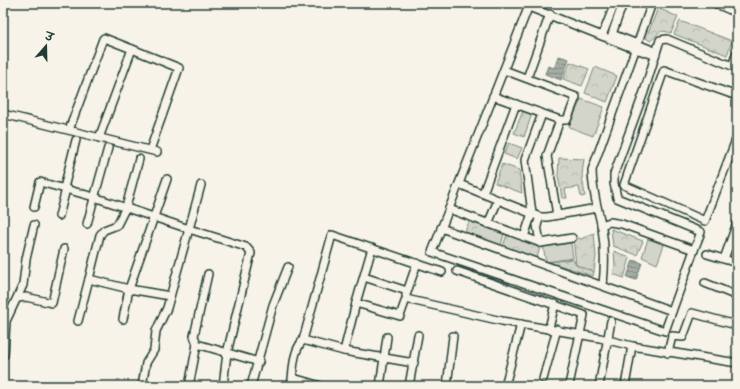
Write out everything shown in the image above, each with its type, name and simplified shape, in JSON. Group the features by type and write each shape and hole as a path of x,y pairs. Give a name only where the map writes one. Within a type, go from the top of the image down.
{"street":[{"path":"603,35 615,3"},
{"path":"623,3 612,34 651,54 656,54"},
{"path":"603,285 605,264 601,225 592,187 592,170 652,3"},
{"path":"714,3 737,12"},
{"path":"636,46 550,15 530,5 432,252 665,331 701,232 623,200 616,195 614,174 644,92 660,40 663,39 732,66 737,52"},
{"path":"527,78 550,15"},
{"path":"69,130 103,39 179,68 150,150"},
{"path":"99,138 132,49"},
{"path":"493,96 560,120 567,120 576,97 504,70"},
{"path":"737,96 664,70 624,185 705,221 737,137"},
{"path":"482,193 516,104"},
{"path":"3,114 157,152"},
{"path":"524,237 532,213 525,160 542,114"},
{"path":"557,215 547,156 560,120"},
{"path":"59,216 76,140"},
{"path":"87,224 108,148"},
{"path":"78,321 100,235 104,230 117,225 126,207 139,159"},
{"path":"122,320 129,289 167,179"},
{"path":"34,207 40,182 154,216 246,247 251,251 227,353 225,386"},
{"path":"459,184 540,217 548,218 597,208"},
{"path":"142,386 146,363 154,350 156,331 167,308 201,185"},
{"path":"488,224 498,200"},
{"path":"449,209 540,243 572,238"},
{"path":"540,217 537,225 540,243"},
{"path":"601,225 610,222 622,224 694,250"},
{"path":"724,259 737,223"},
{"path":"3,357 6,321 23,285 26,259 34,225"},
{"path":"441,228 672,310"},
{"path":"291,386 297,347 303,340 332,235 442,272"},
{"path":"344,351 372,248"},
{"path":"18,298 26,296 52,303 64,249"},
{"path":"707,254 737,262"},
{"path":"356,304 400,316 417,263"},
{"path":"251,386 259,362 273,305 288,267"},
{"path":"457,271 584,314 569,385"},
{"path":"189,386 197,344 194,332 208,274"},
{"path":"364,277 406,295 520,324 581,334 632,346 737,364"},
{"path":"89,279 129,289 170,296"},
{"path":"705,283 737,296"},
{"path":"543,379 553,329 555,304"},
{"path":"668,352 672,336 683,336 692,313 736,325 737,323"},
{"path":"599,386 612,321"},
{"path":"505,386 520,324"},
{"path":"410,386 418,335"},
{"path":"446,386 453,336"},
{"path":"380,386 387,337"},
{"path":"303,340 344,351 383,359 414,363"},
{"path":"197,344 259,362"},
{"path":"625,386 632,346"},
{"path":"293,378 321,386"}],"green space":[{"path":"658,8 678,17 671,33 663,31 660,32 650,41 646,38"},
{"path":"680,21 732,41 727,55 674,34"},
{"path":"570,62 589,69 582,86 563,79"},
{"path":"595,67 617,76 607,102 585,93"},
{"path":"581,99 604,107 593,136 569,127"},
{"path":"523,111 532,114 524,137 514,133"},
{"path":"509,143 522,148 517,159 504,154"},
{"path":"559,158 584,159 582,175 585,196 581,197 579,187 565,189 567,198 562,198 558,175"},
{"path":"502,164 519,170 522,193 495,183"},
{"path":"469,221 504,234 501,245 465,232"},
{"path":"611,229 643,241 637,255 613,246"},
{"path":"594,233 596,256 594,272 576,265 573,237 581,239"},
{"path":"507,235 540,247 537,258 503,246"},
{"path":"648,239 664,245 657,264 642,257"},
{"path":"571,243 573,258 546,262 543,247"},
{"path":"614,251 630,258 624,278 613,274 615,266"},
{"path":"573,259 576,265 594,272 593,276 549,262"}],"shaded area":[{"path":"559,56 569,59 561,80 545,74 548,66 554,68"},
{"path":"633,260 642,263 636,280 627,277"}]}
